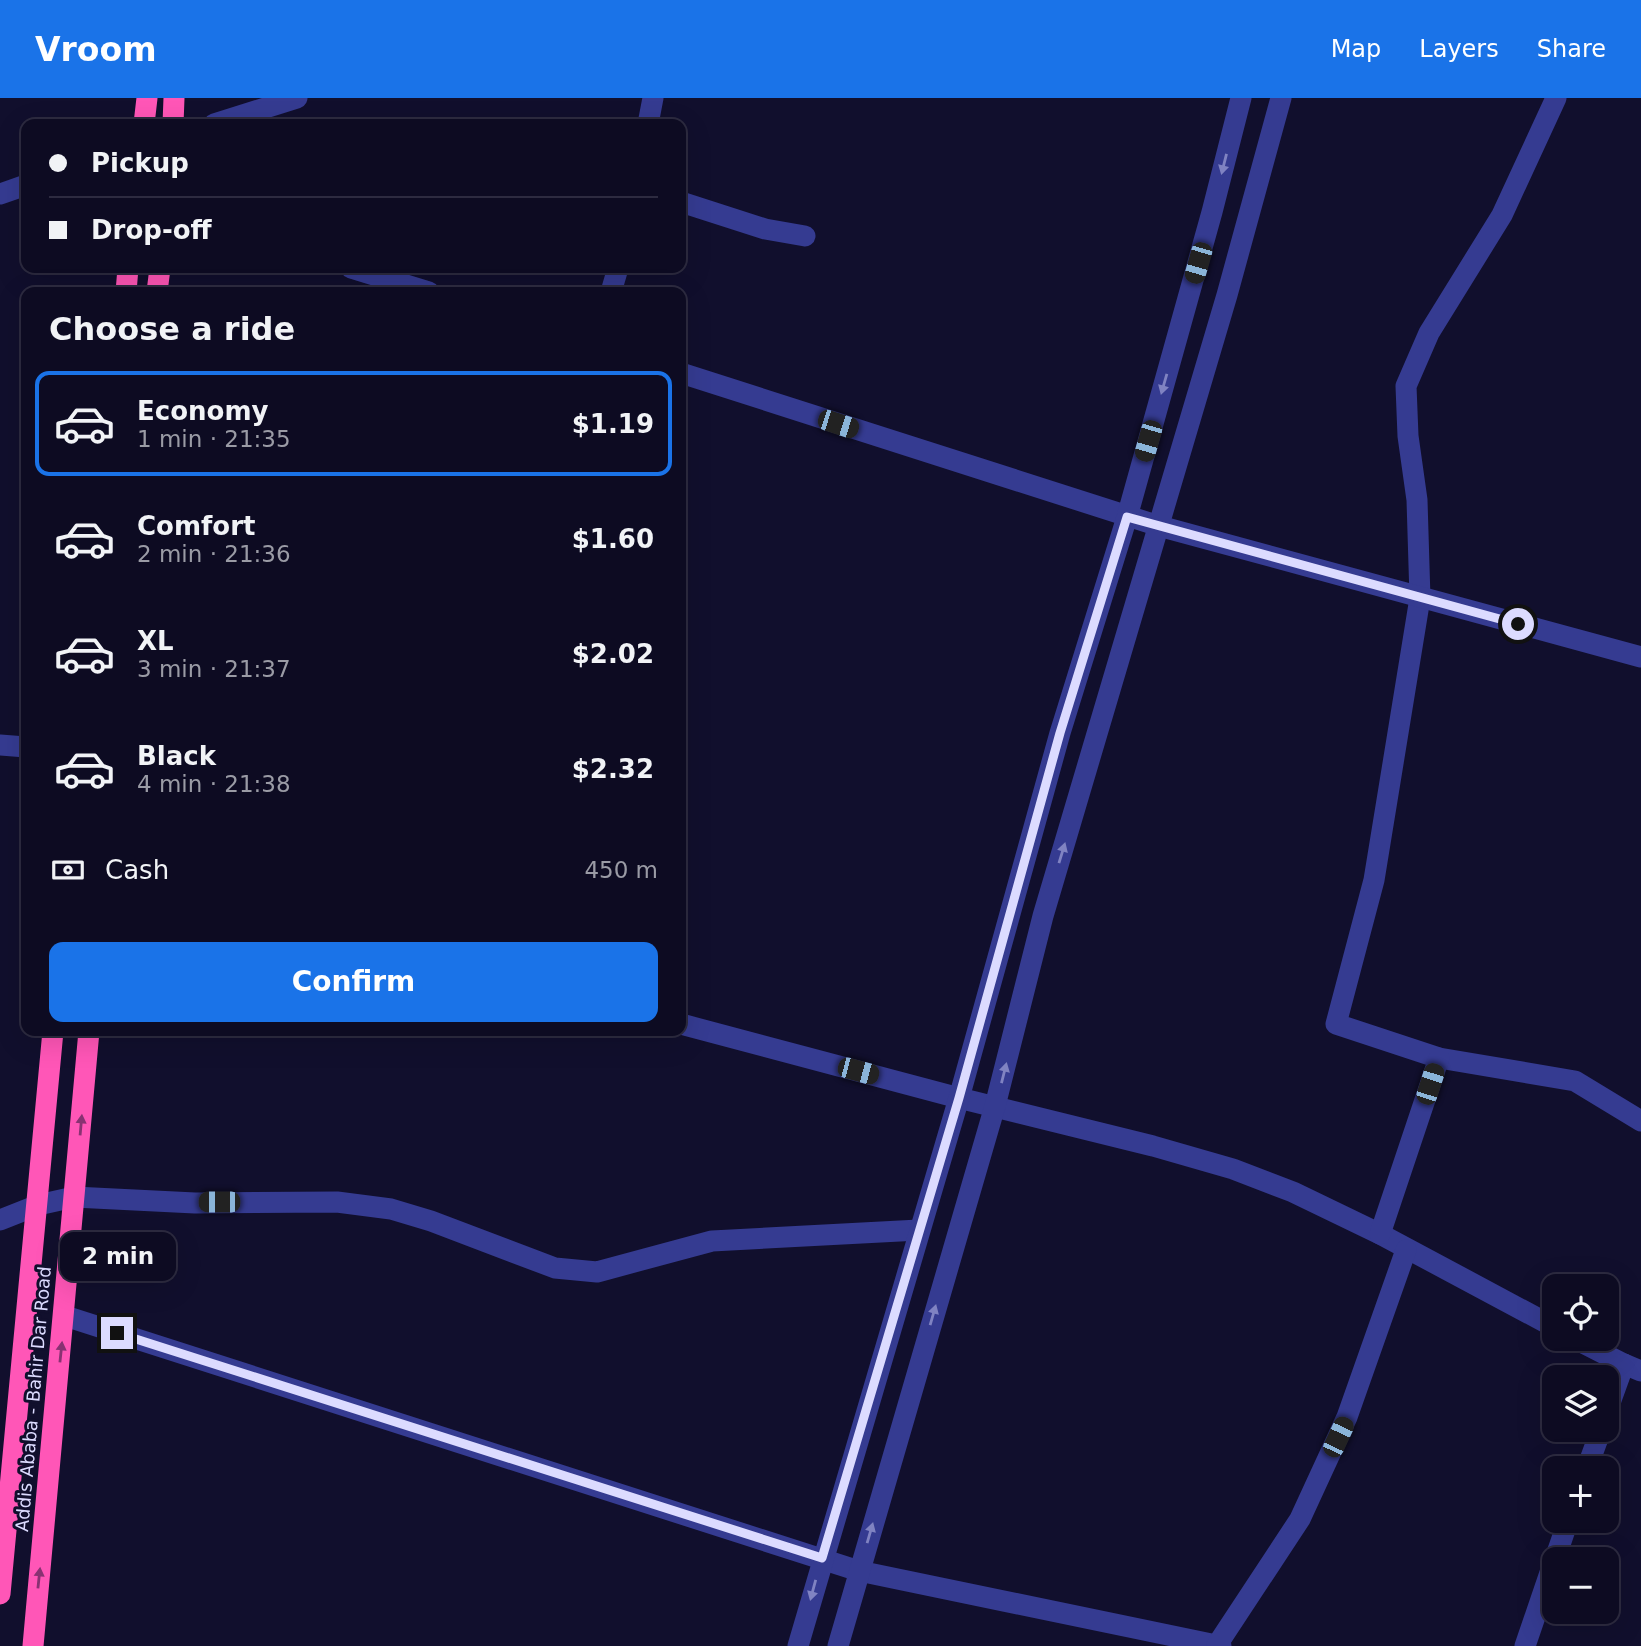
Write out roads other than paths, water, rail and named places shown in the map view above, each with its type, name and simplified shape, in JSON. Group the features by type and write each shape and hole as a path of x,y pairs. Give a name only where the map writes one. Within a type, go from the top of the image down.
{"highway":[{"path":"145,119 147,98"},
{"path":"173,119 174,98"},
{"name":"Addis Ababa - Bahir Dar Road","path":"0,1594 53,1036"},
{"name":"Addis Ababa - Bahir Dar Road","path":"33,1646 89,1036"}],"street":[{"path":"230,119 297,98"},
{"path":"649,119 653,98"},
{"path":"798,1646 959,1098 1060,733 1127,517 1241,98"},
{"path":"838,1646 995,1106 1043,916 1227,295 1281,98"},
{"path":"1556,98 1502,215 1429,333 1406,386 1408,436 1417,500 1420,598 1374,880 1336,1024 1439,1058 1575,1081 1641,1121"},
{"path":"0,194 21,187"},
{"path":"686,204 765,229 805,236"},
{"path":"367,273 413,287"},
{"path":"686,375 1127,517 1641,657"},
{"path":"0,745 21,747"},
{"path":"686,1025 1233,1169 1293,1192 1380,1234 1542,1322"},
{"path":"1380,1234 1439,1058"},
{"path":"0,1220 38,1205 74,1197 195,1203 337,1202 391,1209 431,1221 555,1268 597,1272 712,1241 919,1230"},
{"path":"65,1316 859,1571 1219,1645 1300,1519 1347,1417 1406,1250"},
{"path":"1600,1351 1633,1367 1619,1391"},
{"path":"1525,1646 1542,1596"}]}
